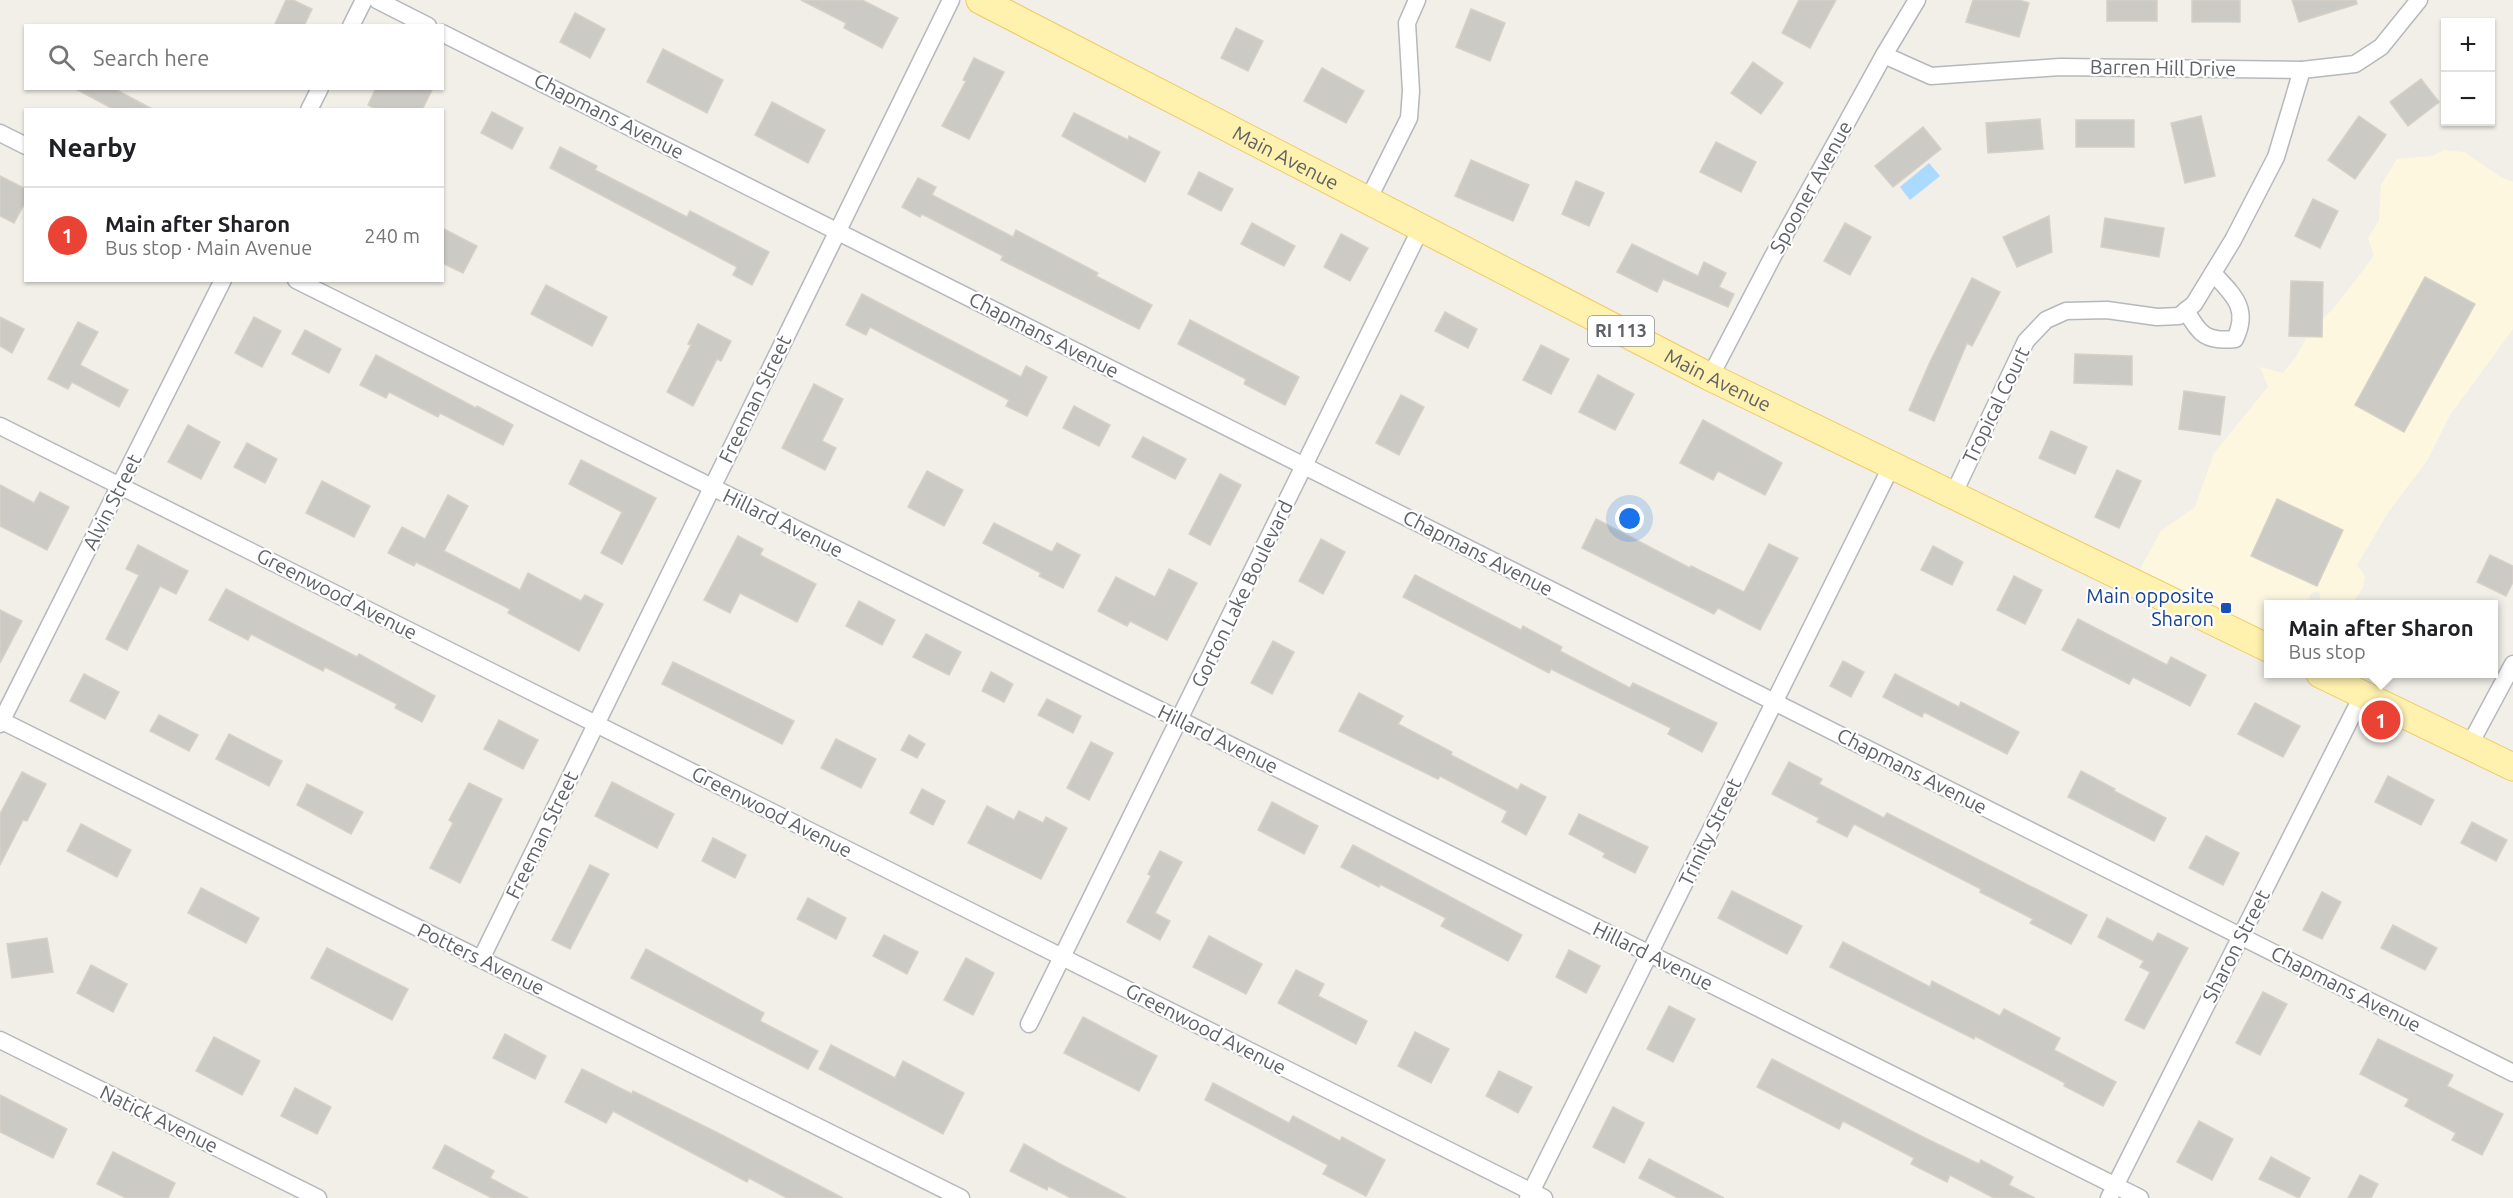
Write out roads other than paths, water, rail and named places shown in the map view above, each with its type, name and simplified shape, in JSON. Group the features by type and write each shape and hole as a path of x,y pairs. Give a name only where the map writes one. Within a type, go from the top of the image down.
{"main road":[{"name":"Main Avenue","path":"980,0 1710,377 2264,646"},
{"path":"2328,678 2513,767"}],"street":[{"path":"352,24 364,0"},
{"path":"377,0 424,24"},
{"name":"Freeman Street","path":"481,960 951,0"},
{"path":"1368,200 1409,118 1411,91 1407,23 1417,0"},
{"name":"Spooner Avenue","path":"1710,377 1773,256 1917,0"},
{"name":"Barren Hill Drive","path":"1884,55 1931,76 2060,67 2301,70 2355,64 2381,47 2419,0"},
{"name":"Chapmans Avenue","path":"444,34 2513,1073"},
{"path":"2213,273 2240,305 2242,326 2235,339 2217,341 2196,330 2186,310 2194,304 2233,240 2276,157 2301,70"},
{"path":"310,108 319,90"},
{"path":"0,133 24,145"},
{"name":"Gorton Lake Boulevard","path":"1029,1024 1421,228"},
{"name":"Alvin Street","path":"1,722 222,282"},
{"name":"Hillard Avenue","path":"300,282 1649,954 2112,1192 2140,1198"},
{"name":"Tropical Court","path":"1953,495 2025,341 2046,320 2066,311 2107,310 2157,316 2180,316 2186,310"},
{"name":"Greenwood Avenue","path":"0,426 1063,957 1534,1196"},
{"name":"Trinity Street","path":"1534,1196 1649,954 1892,465"},
{"path":"2469,746 2513,664"},
{"name":"Sharon Street","path":"2112,1192 2362,694"},
{"name":"Potters Avenue","path":"1,722 961,1198"},
{"name":"Natick Avenue","path":"0,1040 318,1198"}],"water":[{"path":"1929,163 1940,176 1910,200 1900,187"}],"place":[{"name":"Main opposite Sharon","path":"2226,608"},
{"name":"Main after Sharon","path":"2381,720"}]}
